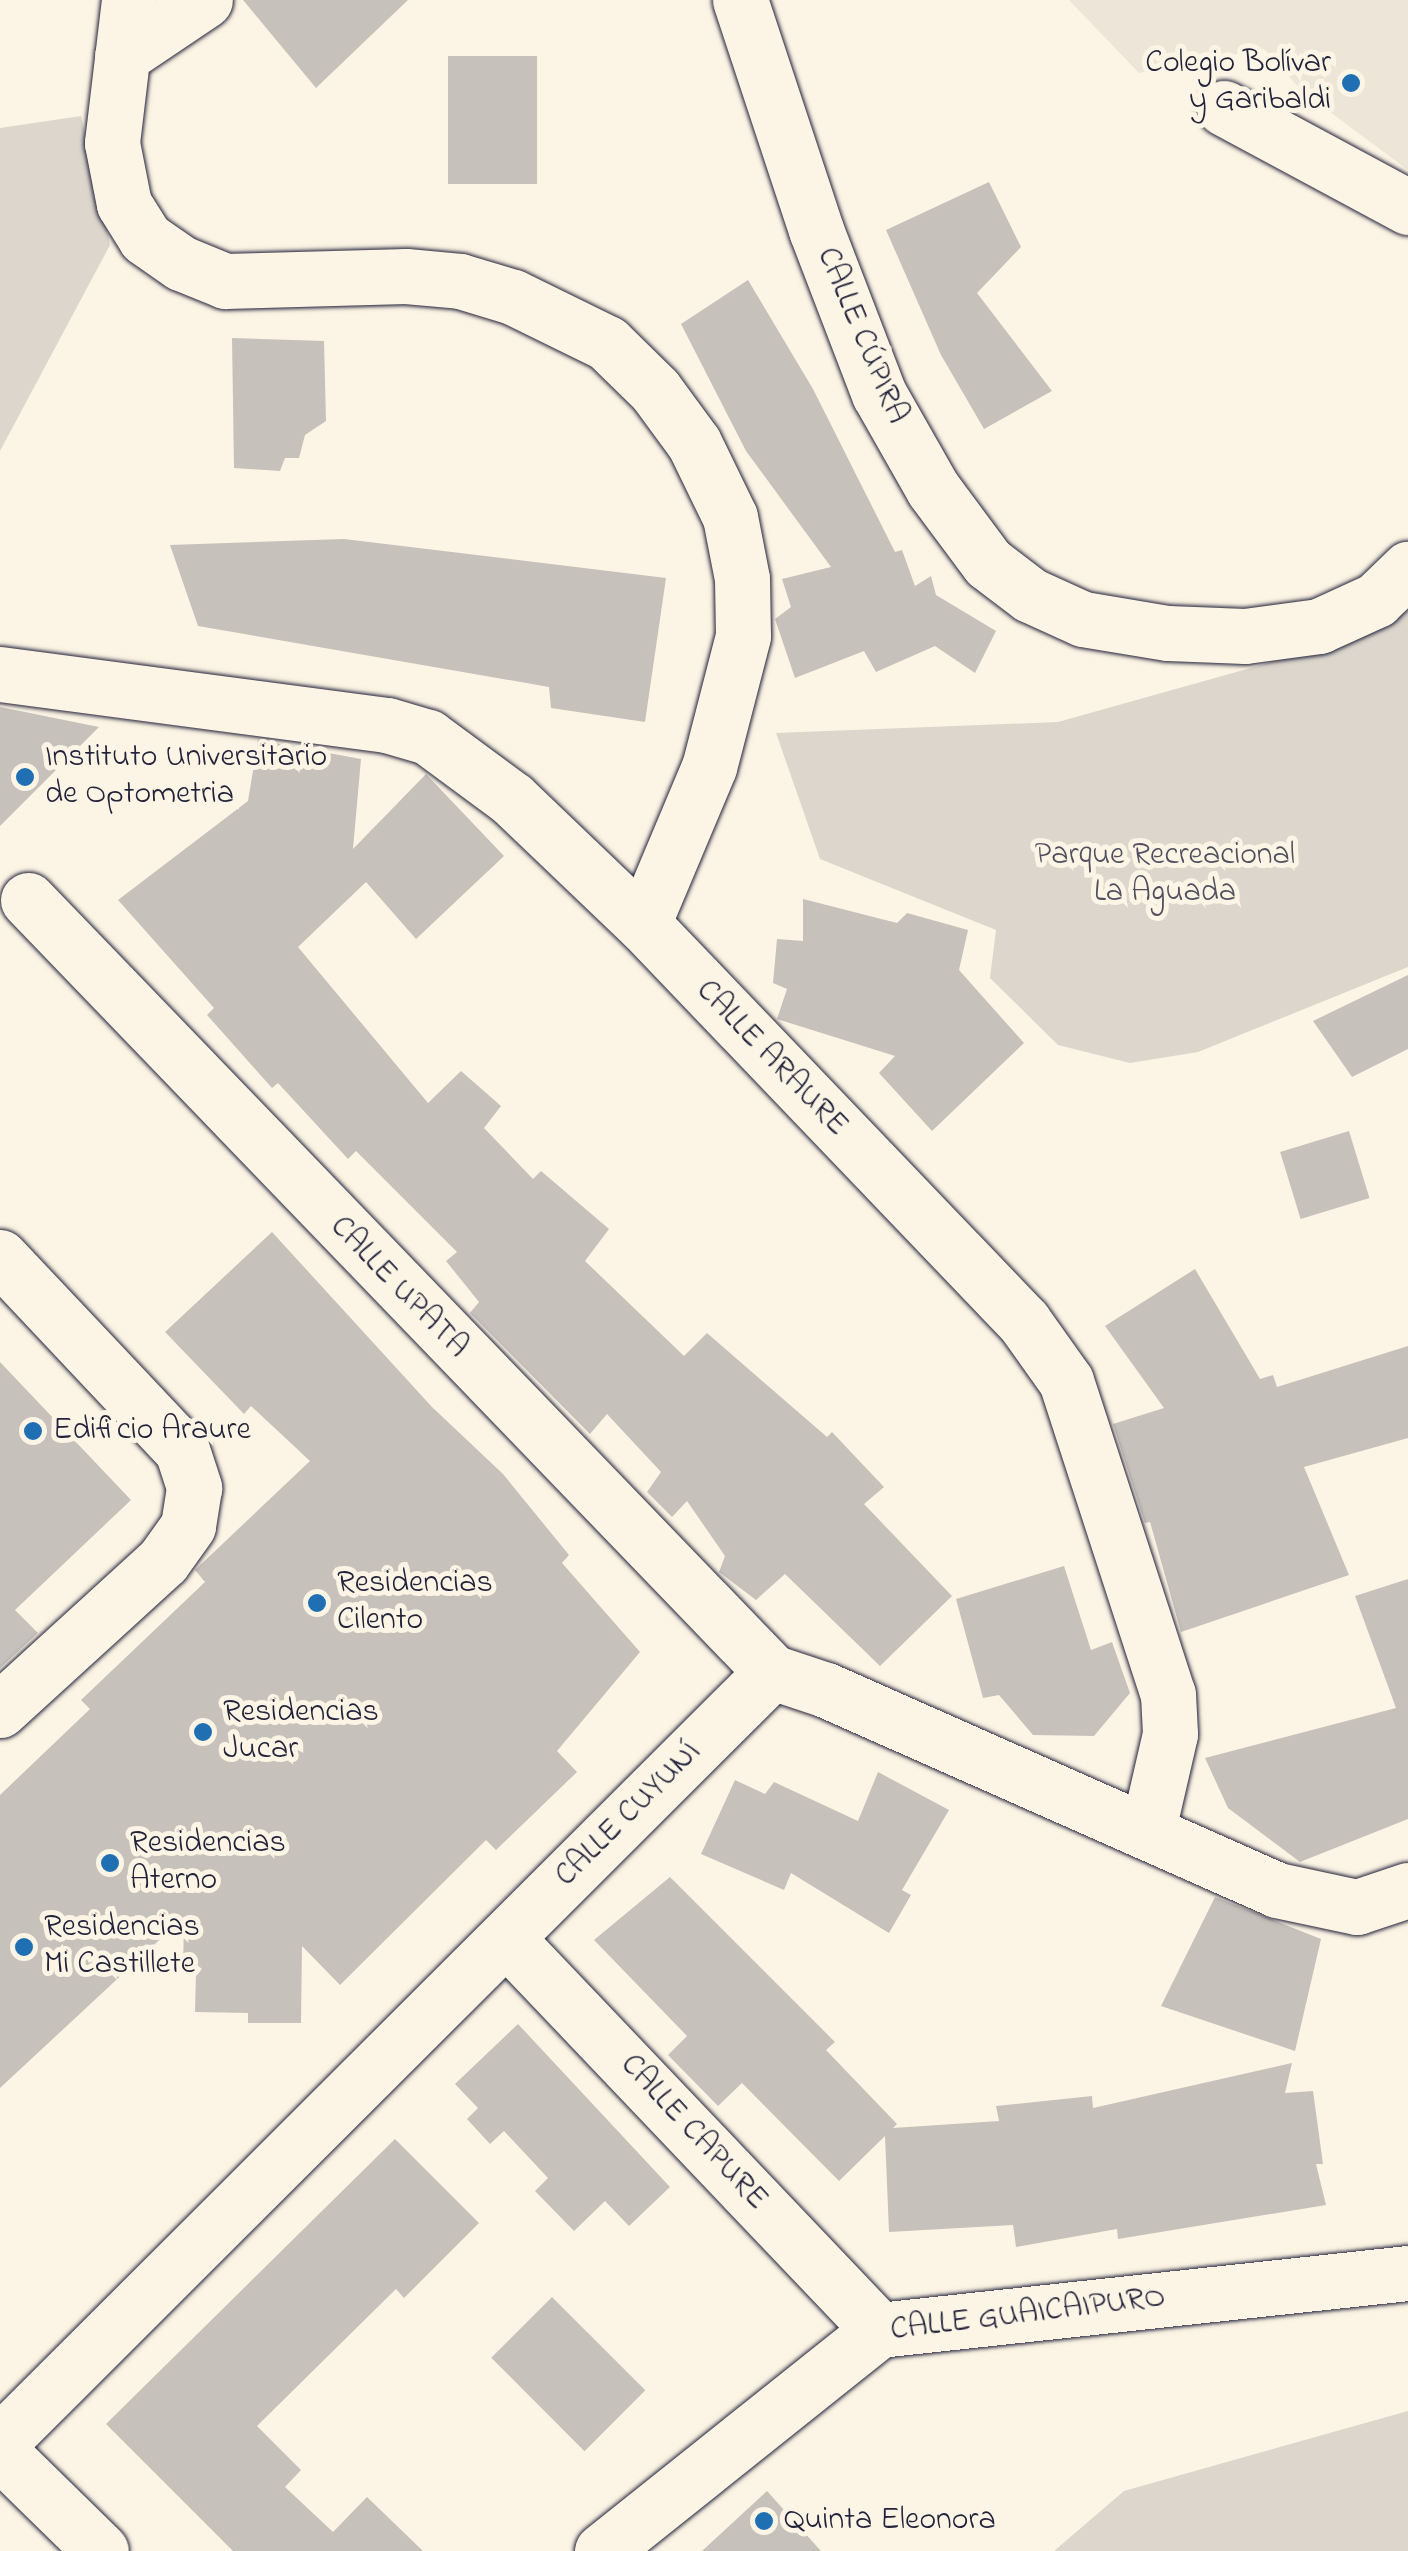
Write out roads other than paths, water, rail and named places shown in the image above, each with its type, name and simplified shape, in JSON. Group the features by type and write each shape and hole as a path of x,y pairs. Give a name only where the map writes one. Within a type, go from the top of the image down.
{"street":[{"path":"129,0 112,143 124,204 144,238 180,263 225,281 406,276 460,281 513,297 607,343 655,390 694,444 730,517 742,579 743,636 709,766 642,924"},
{"path":"122,56 205,0"},
{"name":"CALLE CÚPIRA","path":"740,0 816,230 878,394 934,490 988,563 1030,595 1083,619 1168,634 1245,636 1319,626 1376,600 1408,569"},
{"path":"1224,108 1408,207"},
{"name":"CALLE ARAURE","path":"0,674 387,725 428,737 512,799 642,924 1024,1322 1066,1382 1168,1694 1170,1734 1148,1829"},
{"name":"CALLE UPATA","path":"28,900 772,1672"},
{"path":"0,1257 182,1450 194,1488 188,1526 163,1560 0,1710"},
{"path":"772,1672 1148,1829 1277,1890 1323,1903 1357,1907 1408,1890"},
{"name":"CALLE CUYUNÍ","path":"0,2442 772,1672"},
{"name":"CALLE CAPURE","path":"506,1938 879,2330"},
{"name":"CALLE GUAICAIPURO","path":"602,2551 879,2330 1408,2273"},
{"path":"0,2452 102,2551"}],"place":[{"name":"Colegio Bolívar y Garibaldi","path":"1351,83"},
{"name":"Instituto Universitario de Optometria","path":"25,777"},
{"name":"Edificio Araure","path":"33,1431"},
{"name":"Residencias Cilento","path":"317,1603"},
{"name":"Residencias Jucar","path":"203,1732"},
{"name":"Residencias Aterno","path":"110,1863"},
{"name":"Residencias Mi Castillete","path":"24,1947"},
{"name":"Quinta Eleonora","path":"764,2521"}],"park label":[{"name":"Parque Recreacional La Aguada","path":"1165,876"}]}
